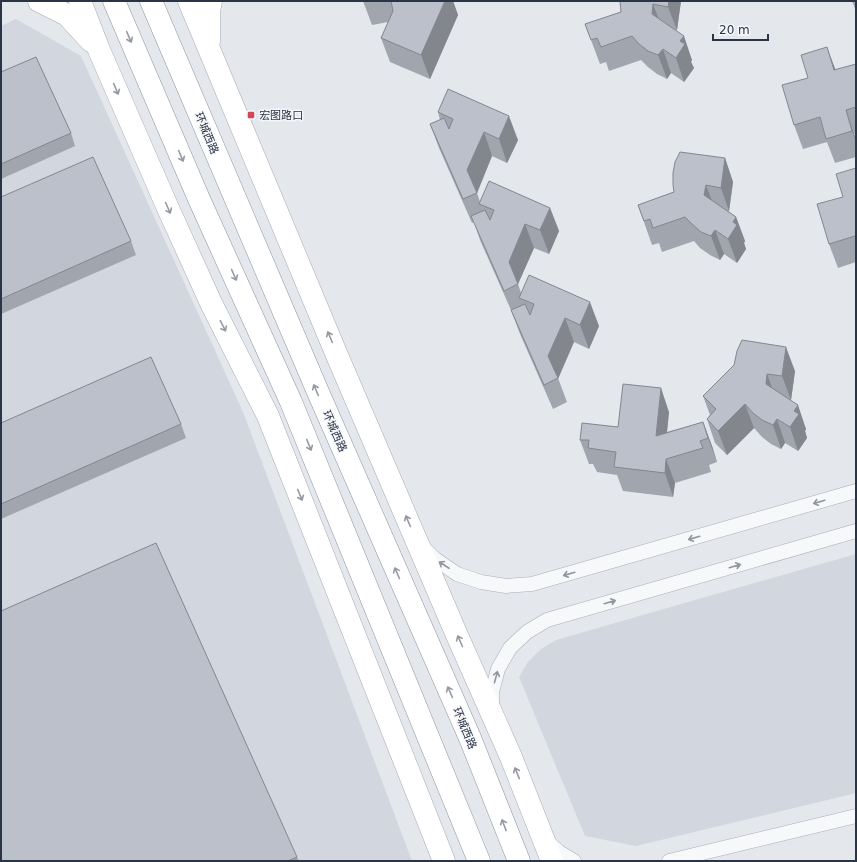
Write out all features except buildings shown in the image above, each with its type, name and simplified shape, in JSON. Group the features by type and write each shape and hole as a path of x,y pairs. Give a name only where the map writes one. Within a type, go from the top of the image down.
{"main road":[{"path":"39,1 67,15 99,50"},
{"path":"80,1 99,50 167,206 211,303 268,416 444,861"},
{"path":"114,1 199,199 291,402 479,861"},
{"name":"环城西路","path":"151,1 318,392 470,738 519,861"},
{"path":"189,1 330,339 511,757 552,861"},
{"path":"209,50 209,11 211,1"}],"street":[{"path":"417,541 436,559 457,574 481,582 506,586 532,584 856,491"},
{"path":"492,715 492,692 498,669 510,648 527,632 547,620 856,531"},
{"path":"669,861 856,816"},
{"path":"543,838 559,852 574,861"}],"shaded area":[{"path":"16,19 81,56 243,412 412,861 1,861 1,26"},
{"path":"856,554 856,793 636,846 585,836 519,677 528,662 541,649 556,640"}],"place":[{"name":"宏图路口","path":"251,115"}]}
